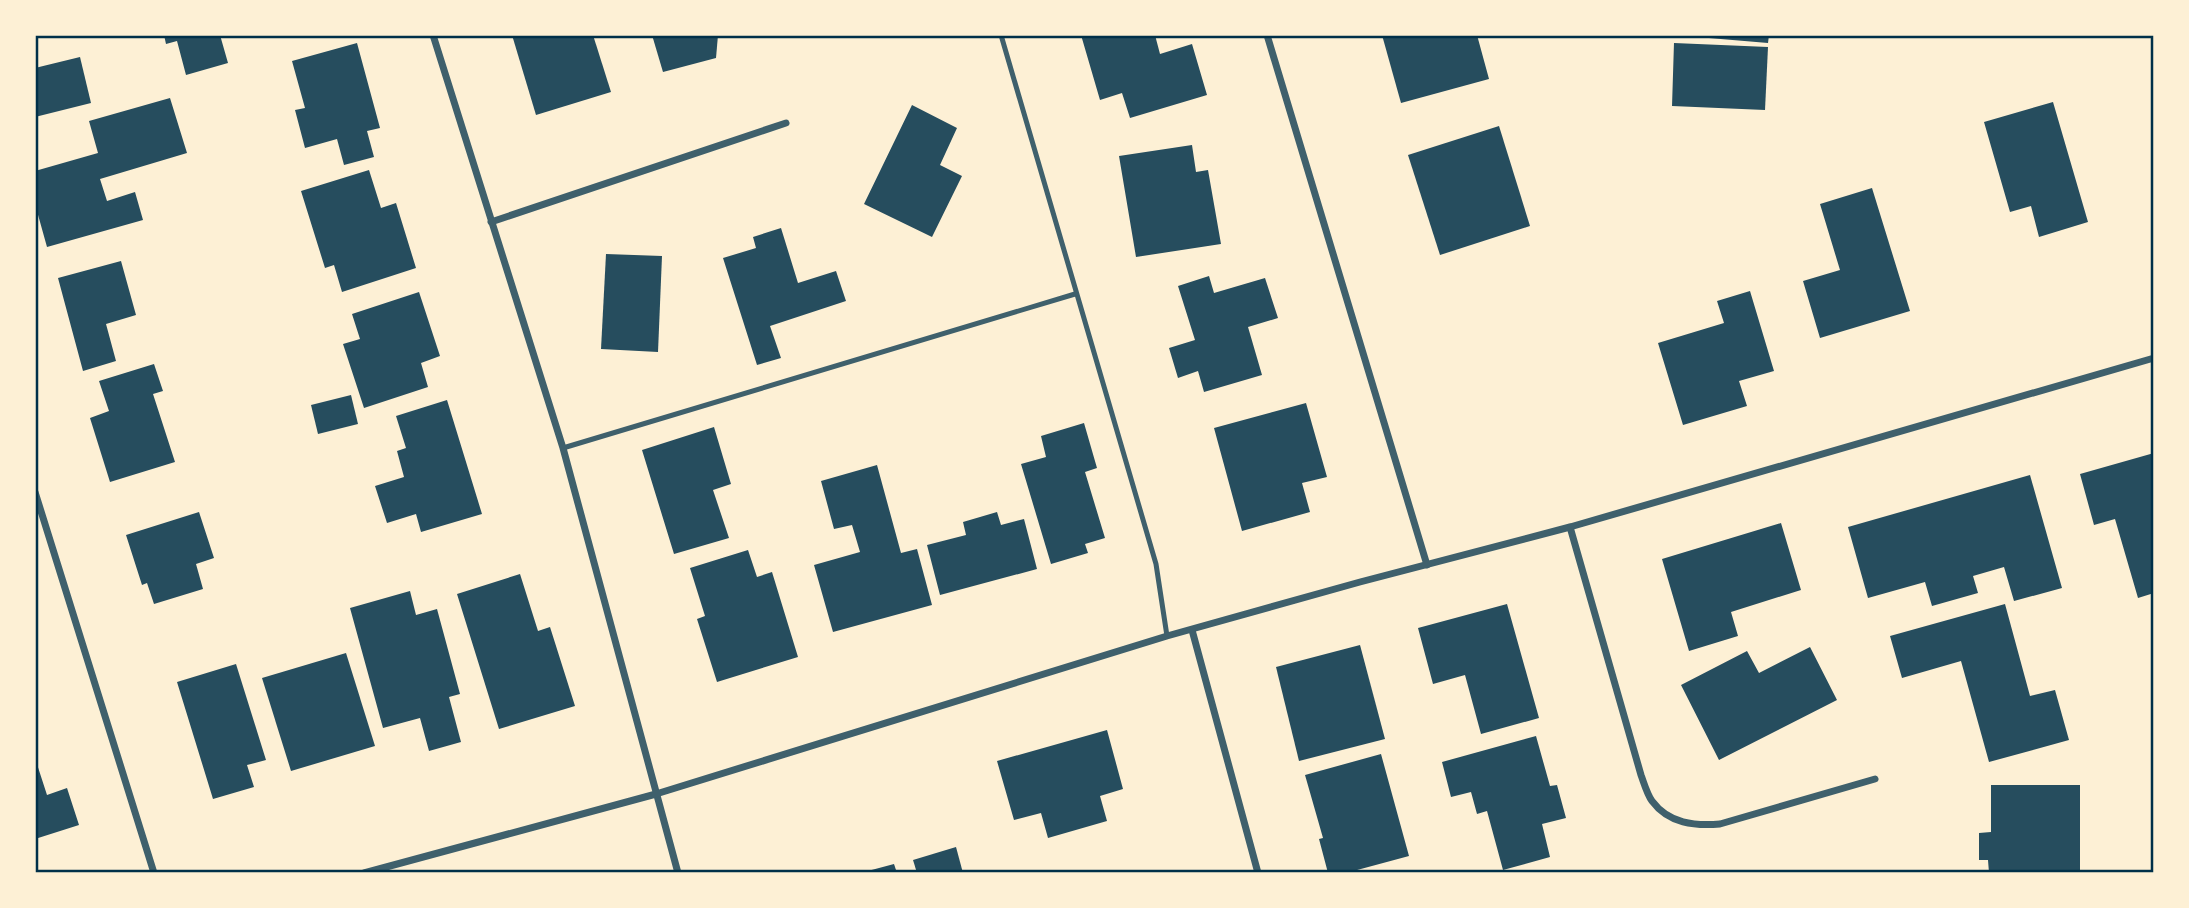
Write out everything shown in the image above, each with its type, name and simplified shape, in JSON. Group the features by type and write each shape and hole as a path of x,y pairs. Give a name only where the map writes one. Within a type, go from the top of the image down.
{"street":[{"path":"433,35 563,448 678,873"},
{"path":"1267,35 1427,565"},
{"path":"491,222 786,123"},
{"path":"364,873 656,794 1167,636 1570,527 2154,358"},
{"path":"35,492 154,873"},
{"path":"1570,527 1641,775 1651,801 1671,818 1695,826 1720,824 1875,779"},
{"path":"1192,630 1258,873"}],"lane":[{"path":"1001,35 1156,564 1167,636"},
{"path":"563,448 1075,294"}],"building":[{"path":"164,35 220,35 228,63 186,75 177,41 166,44"},
{"path":"512,35 593,35 611,92 536,115"},
{"path":"652,35 718,35 716,58 663,72"},
{"path":"1081,35 1155,35 1160,54 1192,44 1207,95 1130,118 1122,93 1100,100"},
{"path":"1382,35 1477,35 1489,79 1401,103"},
{"path":"1697,35 1769,35 1768,43"},
{"path":"357,43 380,128 367,131 374,157 344,165 337,139 305,148 295,110 305,108 292,61"},
{"path":"1674,43 1768,47 1765,110 1672,106"},
{"path":"80,57 91,103 35,117 35,68"},
{"path":"170,98 187,153 100,179 107,201 135,192 143,220 47,247 35,204 35,171 98,153 89,121"},
{"path":"2053,102 2088,222 2039,237 2031,206 2010,212 1984,122"},
{"path":"912,105 957,128 940,165 962,176 932,237 864,204"},
{"path":"1499,126 1530,226 1440,255 1408,155"},
{"path":"1192,145 1196,172 1208,170 1221,244 1136,257 1119,156"},
{"path":"369,170 381,208 396,203 416,268 342,292 334,265 325,268 301,191"},
{"path":"1872,188 1910,311 1820,338 1803,281 1840,270 1820,204"},
{"path":"781,228 798,283 836,271 846,301 770,326 781,358 757,365 723,258 756,248 753,237"},
{"path":"606,254 662,256 658,352 601,349"},
{"path":"121,261 136,315 106,324 116,361 83,371 58,278"},
{"path":"1209,276 1214,293 1265,278 1278,318 1248,327 1262,375 1204,392 1198,371 1178,378 1169,348 1195,340 1178,286"},
{"path":"1750,291 1774,371 1739,381 1747,406 1683,425 1658,343 1724,323 1717,301"},
{"path":"419,292 440,356 421,363 428,387 364,408 343,344 360,339 352,314"},
{"path":"154,364 163,391 153,394 175,462 110,482 90,418 109,411 99,381"},
{"path":"351,395 358,424 318,434 311,405"},
{"path":"447,400 482,514 421,532 416,514 387,523 375,486 404,477 397,451 406,448 396,416"},
{"path":"1306,403 1327,477 1302,483 1310,512 1242,531 1214,428"},
{"path":"1084,423 1097,468 1085,472 1105,538 1085,544 1088,553 1051,564 1021,464 1046,457 1041,436"},
{"path":"714,427 731,484 713,490 729,538 674,554 642,450"},
{"path":"2154,453 2154,593 2138,598 2115,519 2094,525 2080,474"},
{"path":"877,465 901,553 917,549 932,605 833,632 814,565 860,552 852,525 834,529 821,481"},
{"path":"2030,475 2062,588 2014,601 2004,567 1973,576 1978,593 1932,606 1925,582 1868,598 1848,527"},
{"path":"199,512 214,558 196,564 203,589 154,604 147,583 142,585 126,535"},
{"path":"997,512 1001,525 1024,519 1037,569 940,595 927,545 966,535 963,522"},
{"path":"1781,523 1801,590 1731,612 1738,636 1689,651 1662,559"},
{"path":"748,550 757,577 772,572 798,657 717,682 697,619 705,616 690,568"},
{"path":"520,574 538,631 550,627 575,706 499,729 457,594"},
{"path":"410,591 416,615 437,609 460,694 449,697 461,742 429,751 420,718 383,728 350,608"},
{"path":"1507,604 1539,718 1481,734 1465,675 1433,684 1418,628"},
{"path":"2005,604 2030,696 2055,690 2069,740 1989,762 1961,661 1902,678 1890,636"},
{"path":"1360,645 1385,739 1299,761 1276,667"},
{"path":"1810,647 1837,700 1719,760 1681,685 1747,651 1759,673"},
{"path":"346,653 375,746 291,771 262,678"},
{"path":"236,664 266,760 247,765 254,787 213,799 177,682"},
{"path":"1107,730 1123,789 1100,796 1107,821 1048,838 1041,813 1014,820 997,761"},
{"path":"1536,736 1550,786 1557,785 1566,818 1542,824 1550,857 1503,870 1487,811 1477,814 1471,792 1451,797 1442,762"},
{"path":"1381,754 1409,856 1346,873 1328,873 1319,839 1323,838 1305,775"},
{"path":"35,758 47,795 67,788 79,825 35,839"},
{"path":"1991,785 2080,785 2080,873 1989,873 1988,860 1979,860 1979,833 1991,832"},
{"path":"956,847 963,873 917,873 913,860"},
{"path":"894,864 897,873 864,873 864,872"}]}
